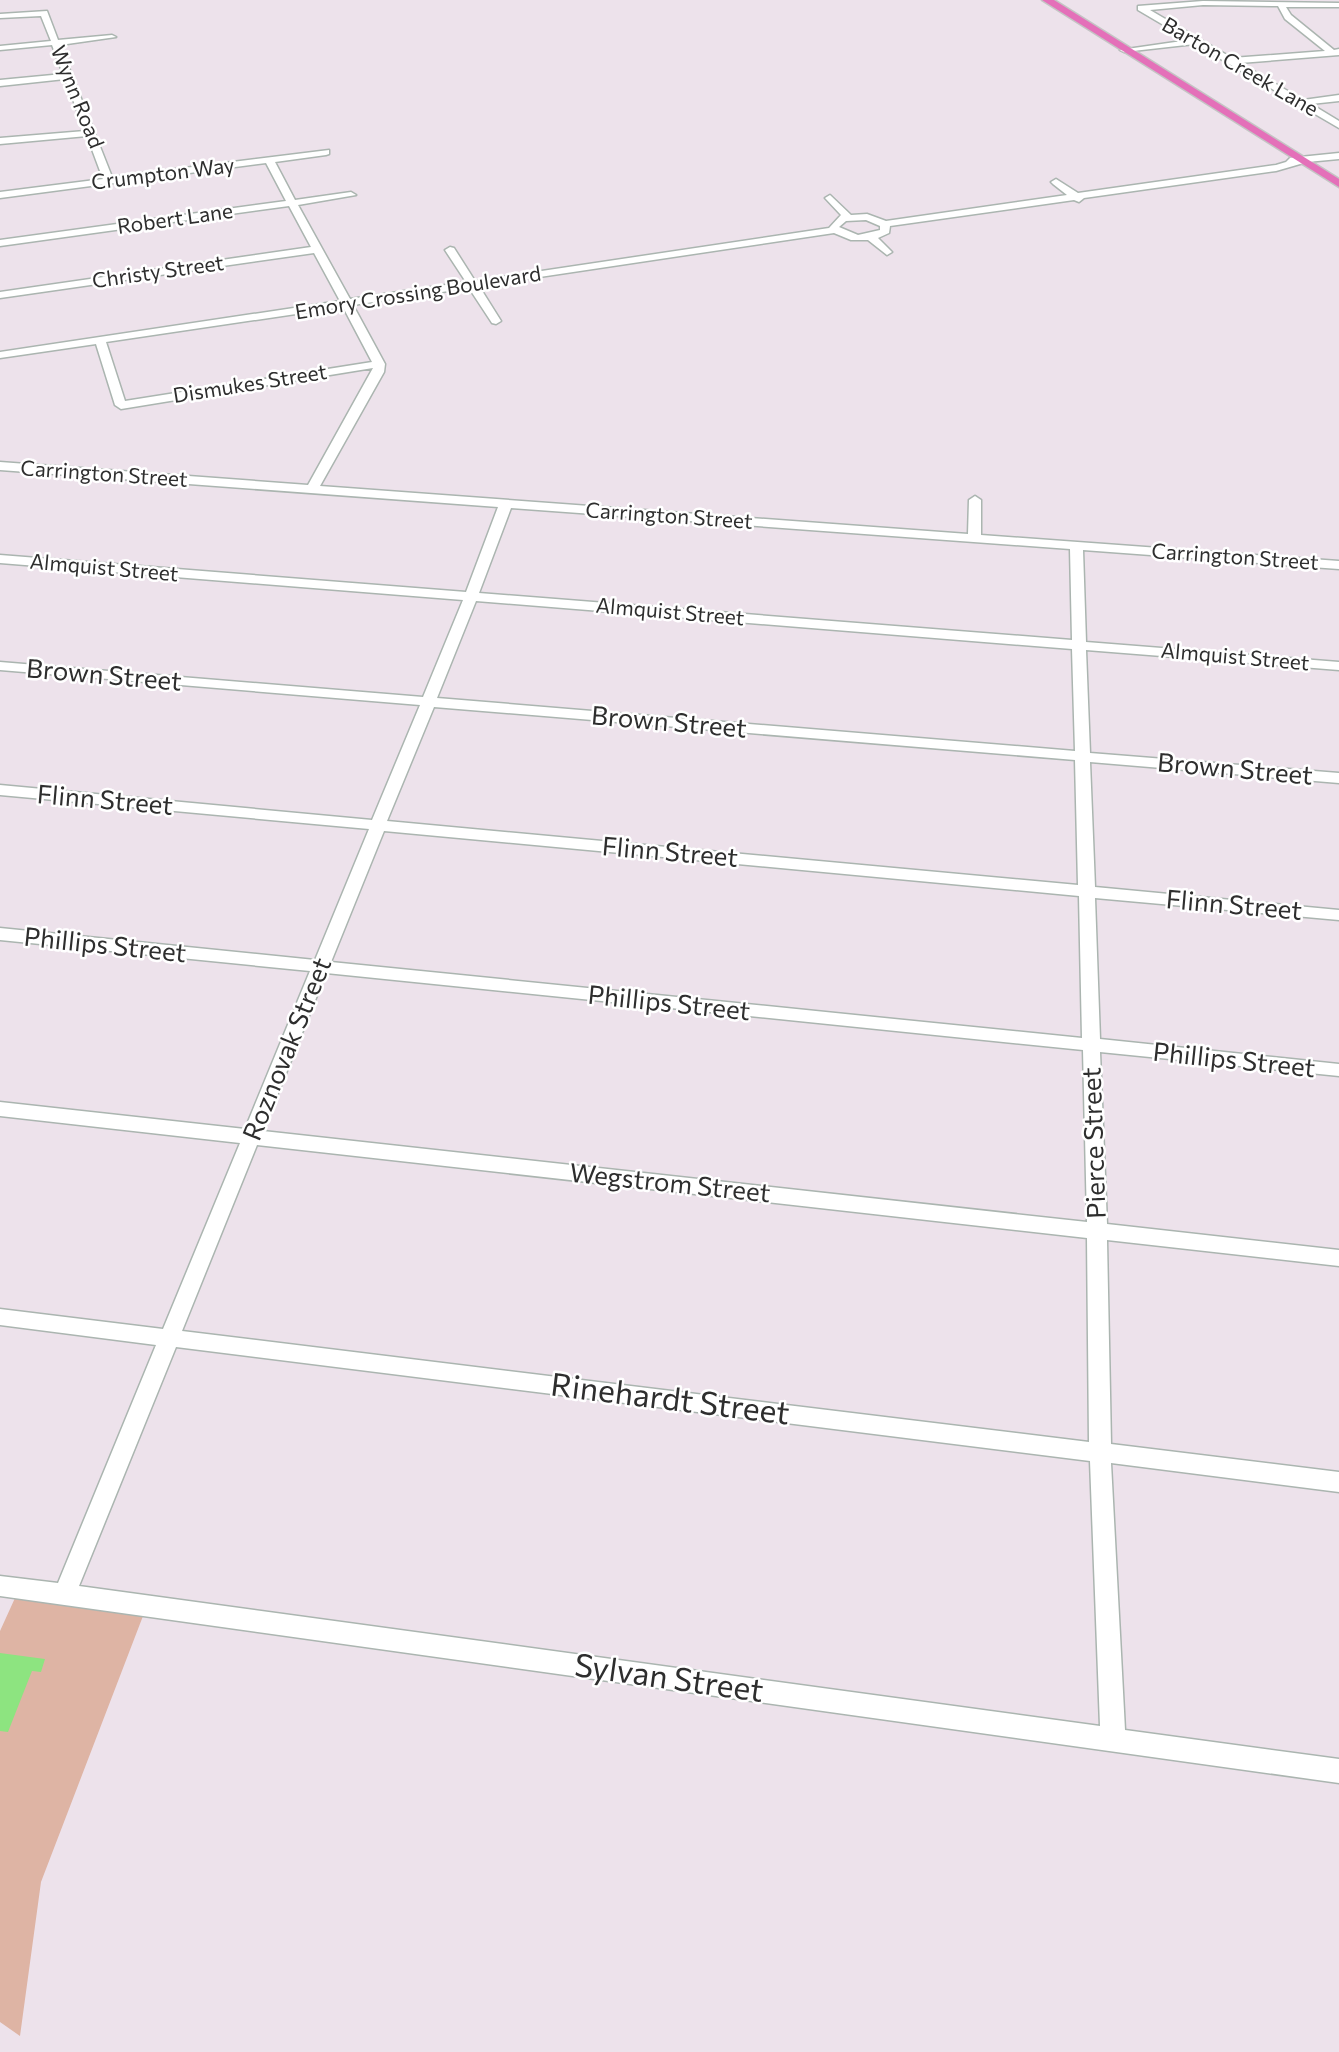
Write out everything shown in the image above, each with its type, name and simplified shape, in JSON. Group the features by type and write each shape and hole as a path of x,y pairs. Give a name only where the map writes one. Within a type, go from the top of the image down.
{"main road":[{"path":"1046,0 1339,184"}],"street":[{"name":"Barton Creek Lane","path":"1280,4 1194,3 1141,8 1339,125"},
{"path":"1280,4 1339,5"},
{"path":"1280,4 1289,17 1336,53"},
{"name":"Wynn Road","path":"0,16 44,13 109,181"},
{"path":"0,48 112,37"},
{"path":"1124,50 1196,41"},
{"path":"1230,61 1336,53"},
{"path":"0,83 68,76"},
{"path":"1302,103 1339,98"},
{"path":"0,141 92,133"},
{"name":"Crumpton Way","path":"0,195 326,152"},
{"path":"885,224 885,231 871,237 848,236 835,230 834,223 848,217 867,217 885,224 1116,189 1225,176 1339,156"},
{"path":"269,160 379,364 378,372 312,489"},
{"path":"1056,182 1087,205"},
{"name":"Robert Lane","path":"0,243 351,195"},
{"path":"830,198 848,217"},
{"name":"Emory Crossing Boulevard","path":"0,355 835,230"},
{"path":"871,237 887,252"},
{"name":"Christy Street","path":"0,295 317,249"},
{"path":"450,250 496,321"},
{"name":"Dismukes Street","path":"100,340 121,405 379,364"},
{"name":"Carrington Street","path":"0,466 1339,565"},
{"path":"974,538 975,500"},
{"name":"Roznovak Street","path":"65,1594 471,597 506,503"},
{"name":"Pierce Street","path":"1076,546 1097,1230 1100,1451 1113,1740"},
{"name":"Almquist Street","path":"0,559 1339,666"},
{"name":"Brown Street","path":"0,666 1339,778"},
{"name":"Flinn Street","path":"0,790 1339,915"},
{"name":"Phillips Street","path":"0,934 1339,1070"},
{"name":"Wegstrom Street","path":"0,1110 1339,1258"},
{"name":"Rinehardt Street","path":"0,1317 1339,1482"},
{"name":"Sylvan Street","path":"0,1586 1339,1771"}],"shaded area":[{"path":"15,1598 143,1616 41,1882 20,2036 0,2022 0,1631"},
{"path":"0,1653 45,1659 41,1672 32,1671 8,1732 0,1731"}]}
